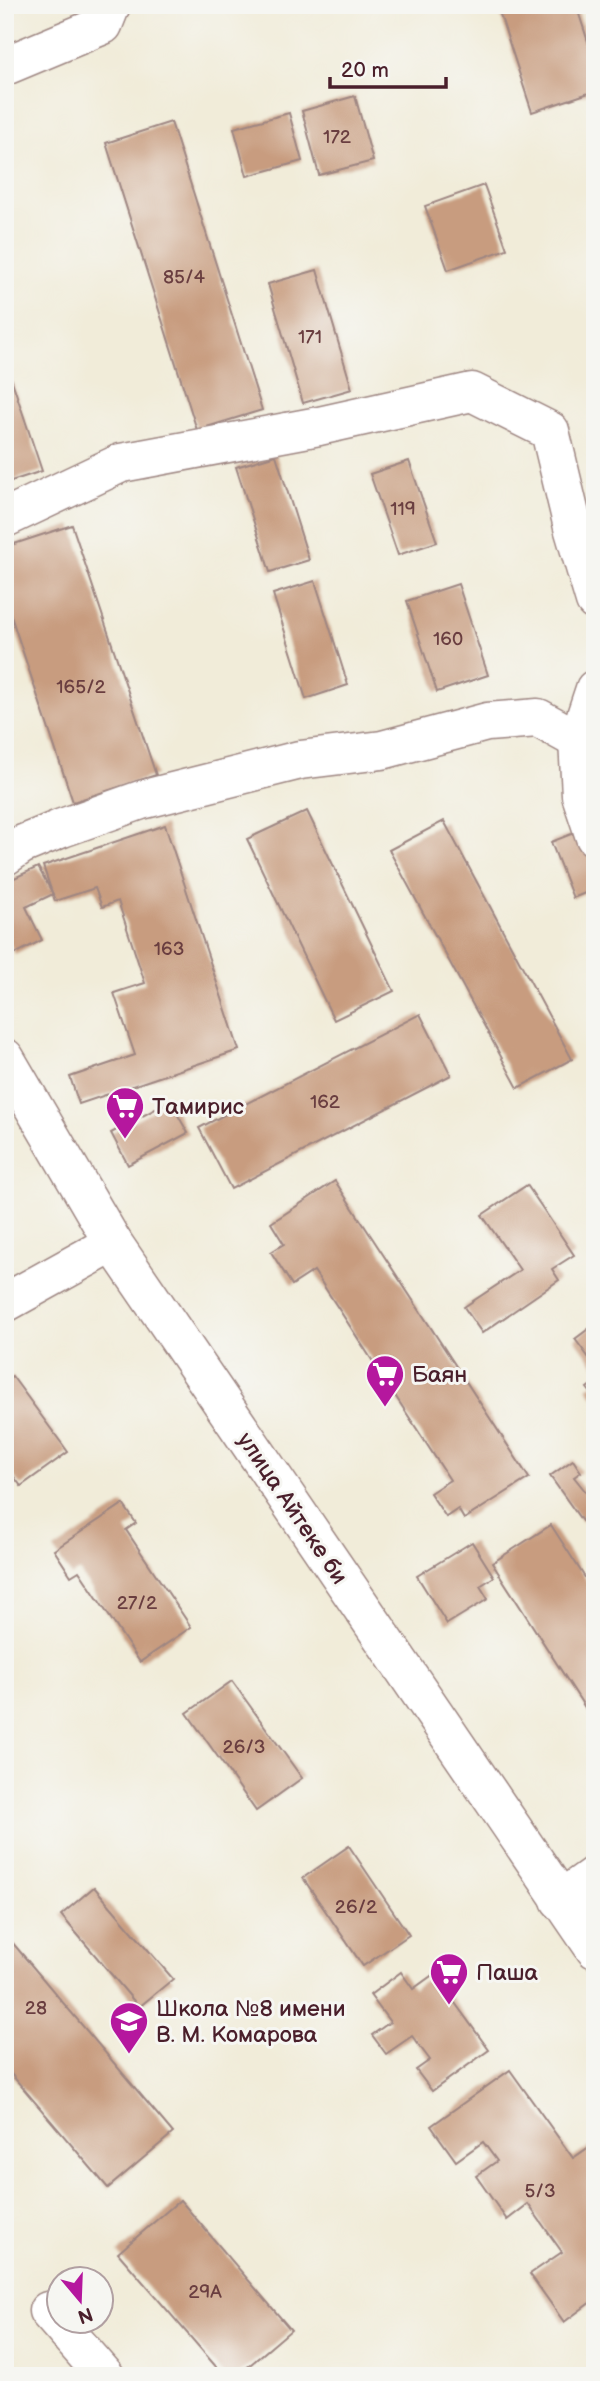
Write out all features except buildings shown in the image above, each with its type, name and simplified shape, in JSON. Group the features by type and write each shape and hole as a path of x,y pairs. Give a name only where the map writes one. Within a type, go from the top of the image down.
{"street":[{"path":"5,66 103,24 111,5"},
{"path":"5,519 121,463 319,426 472,392 550,431 573,527 595,601"},
{"path":"595,689 578,740 581,795 595,837"},
{"path":"5,856 21,845 62,828 141,800 299,760 382,750 488,722 538,718 578,740"},
{"name":"улица Айтеке би","path":"5,1058 113,1243 595,1949"},
{"path":"5,1303 113,1243"},
{"path":"560,1900 595,1875"},
{"path":"70,2336 104,2376"}],"place":[{"name":"Тамирис","path":"125,1140"},
{"name":"Баян","path":"385,1408"},
{"name":"Паша","path":"449,2006"},
{"name":"Школа №8 имени В. М. Комарова","path":"129,2055"}]}
